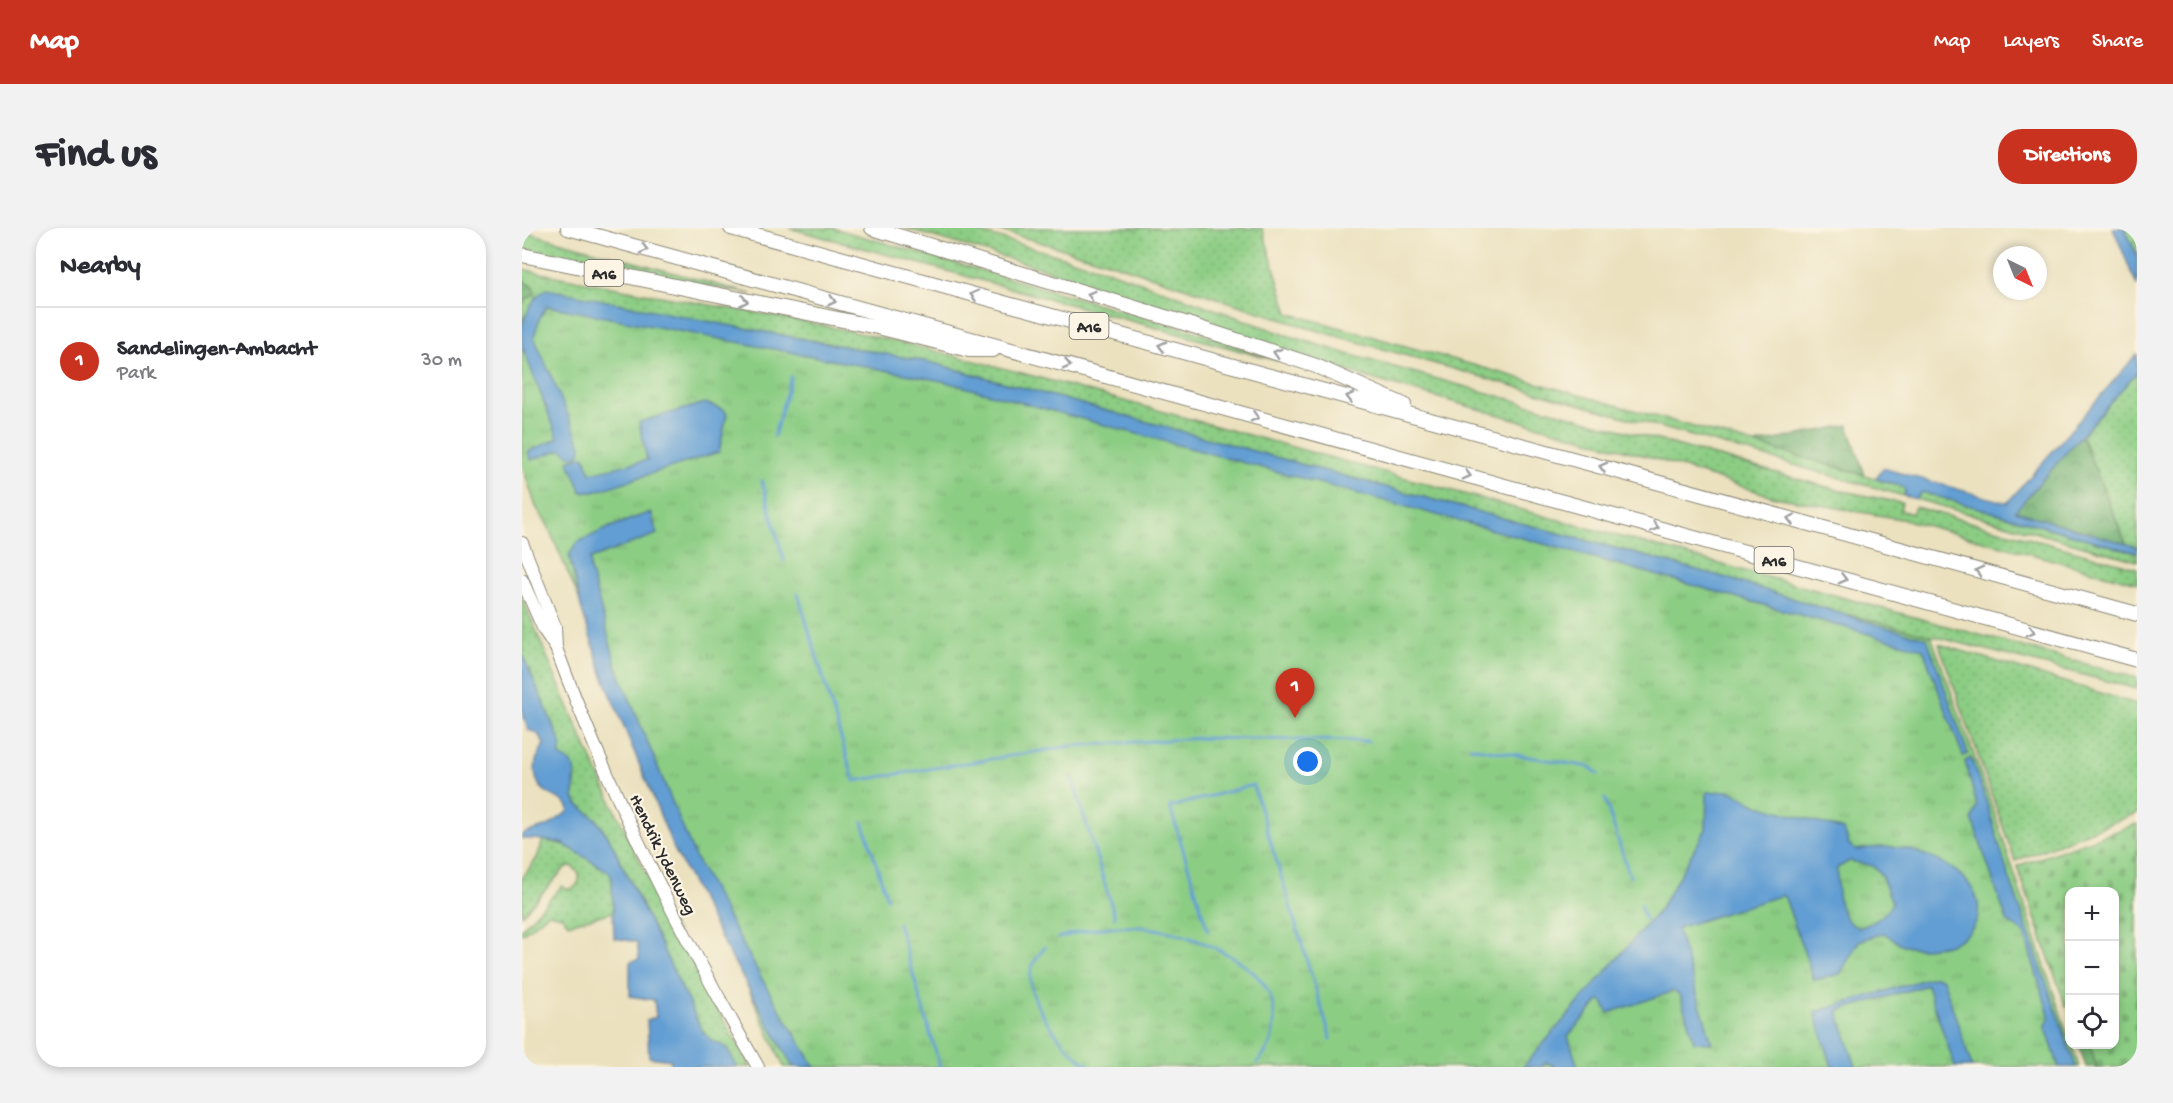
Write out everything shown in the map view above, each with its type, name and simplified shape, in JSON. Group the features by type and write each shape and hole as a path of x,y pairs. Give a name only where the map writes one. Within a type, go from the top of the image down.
{"highway":[{"name":"A16","path":"568,228 2137,660"},
{"name":"A16","path":"731,228 2137,614"},
{"name":"A16","path":"864,228 897,236"},
{"name":"A16","path":"872,228 1175,320 1316,366 1447,424"},
{"name":"A16","path":"522,255 871,326 969,350 1010,350"}],"main road":[{"name":"Hendrik Ydenweg","path":"522,543 555,627 556,648"},
{"name":"Hendrik Ydenweg","path":"522,580 544,630 556,648 607,778 648,864 701,969 758,1067"}],"green space":[{"path":"789,228 833,228 1200,333 1278,361"},
{"path":"904,228 965,228 1110,271 1283,334 1351,355 1838,490 1902,503 1900,510 1912,514 1915,507 2137,568 2137,583 1906,520 1775,497 1646,456 1375,380 1041,268"},
{"path":"991,228 1262,228 1288,313 1865,475 1903,487 1904,496 1308,328 1111,263"},
{"path":"2125,228 2137,228 2137,257"},
{"path":"522,231 751,294 522,250"},
{"path":"522,269 828,326 1022,373 2137,678 2137,689 1933,636 1927,638 1878,625 1723,577 929,362 711,322 522,326 525,281 522,281"},
{"path":"522,281 533,286 535,294 522,302"},
{"path":"551,297 934,376 1931,636 1990,800 2065,1027 2065,1049 2073,1049 2079,1067 784,1067 701,884 547,524 536,507 522,465 522,319"},
{"path":"2137,372 2137,547 2126,544 2081,435"},
{"path":"1848,425 1865,475 1755,444"},
{"path":"2081,435 2126,544 2015,511"},
{"path":"1922,492 2137,553 2137,561 1916,499"},
{"path":"522,596 573,717 628,836 687,952 751,1067 737,1067 729,1052 712,1041 702,1030 609,838 596,819 577,804 574,797 576,773 571,763 559,755 560,741 522,653"},
{"path":"1939,644 2137,704 2137,813 2015,861"},
{"path":"2137,824 2137,1067 2097,1067 2091,1049 2119,1049 2119,887 2065,887 2065,1004 2017,866"},
{"path":"543,840 570,846 609,872 612,878 614,912 568,924 562,916 549,913 522,934 522,928 562,886 571,889 579,881 579,874 574,868 566,867 522,915 522,878 537,858"},
{"path":"2080,1049 2091,1049 2097,1067 2086,1067"}],"water":[{"path":"2113,228 2125,228 2137,257 2137,286"},
{"path":"547,289 929,362 1723,577 1927,638 1968,754 1963,756 1923,649 942,381 547,306 540,317 534,337 581,445 580,454 571,457 562,449 531,460 528,452 558,438 522,346 522,326 529,308 537,296"},
{"path":"2137,354 2137,372 2015,511 2137,547 2137,553 1922,492 1916,499 1904,496 1903,487 1876,479 1883,468 2007,503"},
{"path":"705,403 724,410 727,414 719,452 594,492 582,492 568,461 584,456 591,473 647,460 639,422"},
{"path":"651,512 657,534 590,559 590,569 617,668 695,857 767,988 815,1067 793,1067 674,849 602,673 582,611 569,555 578,542"},
{"path":"522,653 562,746 559,755 571,763 575,769 574,797 577,804 596,819 609,838 702,1030 712,1041 725,1047 737,1067 671,1067 671,1060 649,1057 647,1020 656,1017 654,1000 630,996 630,962 639,959 637,942 614,938 612,878 609,872 562,843 522,839 522,834 548,826 569,811 563,801 543,790 535,774 536,761 544,743 537,733 528,730 522,711"},
{"path":"1971,758 2007,871 2065,1036 2065,1049 2070,1049 2076,1067 2059,1067 2045,1026 2049,1015 2024,933 2007,921 1972,819 1977,806 1965,761"},
{"path":"1730,791 1758,805 1844,830 1849,844 1855,850 1899,847 1936,860 1964,878 1976,895 1978,917 1974,926 1958,940 1935,947 1908,947 1884,933 1859,941 1840,974 1814,980 1782,895 1677,928 1712,1043 1694,1042 1680,995 1674,991 1608,1013 1600,1000 1568,1036 1578,1067 1556,1067 1546,1062 1542,1067 1523,1067 1660,909 1706,829 1707,792","holes":["1850,861 1873,866 1882,877 1892,903 1878,919 1859,928 1851,924 1842,911 1838,894 1837,868"]},
{"path":"1936,976 1943,979 1972,1067 1955,1067 1927,985 1838,1011 1856,1067 1832,1067 1815,1012"}],"waterway":[{"path":"774,436 791,377"},
{"path":"762,481 784,561"},
{"path":"798,594 854,781 1072,746 1202,738 1368,741"},
{"path":"1470,747 1590,767 1598,774"},
{"path":"1072,777 1115,917"},
{"path":"1208,931 1170,807 1253,785 1331,1039"},
{"path":"1605,799 1630,877"},
{"path":"863,822 887,898"},
{"path":"1640,905 1645,920"},
{"path":"898,923 940,1067"},
{"path":"1058,938 1099,928 1140,927 1194,939 1232,957 1261,981 1272,1001 1274,1020 1272,1038 1268,1049 1257,1063"},
{"path":"1045,947 1031,971 1034,998 1059,1038 1091,1067"}],"place":[{"name":"Sandelingen-Ambacht","path":"1295,718"}]}
